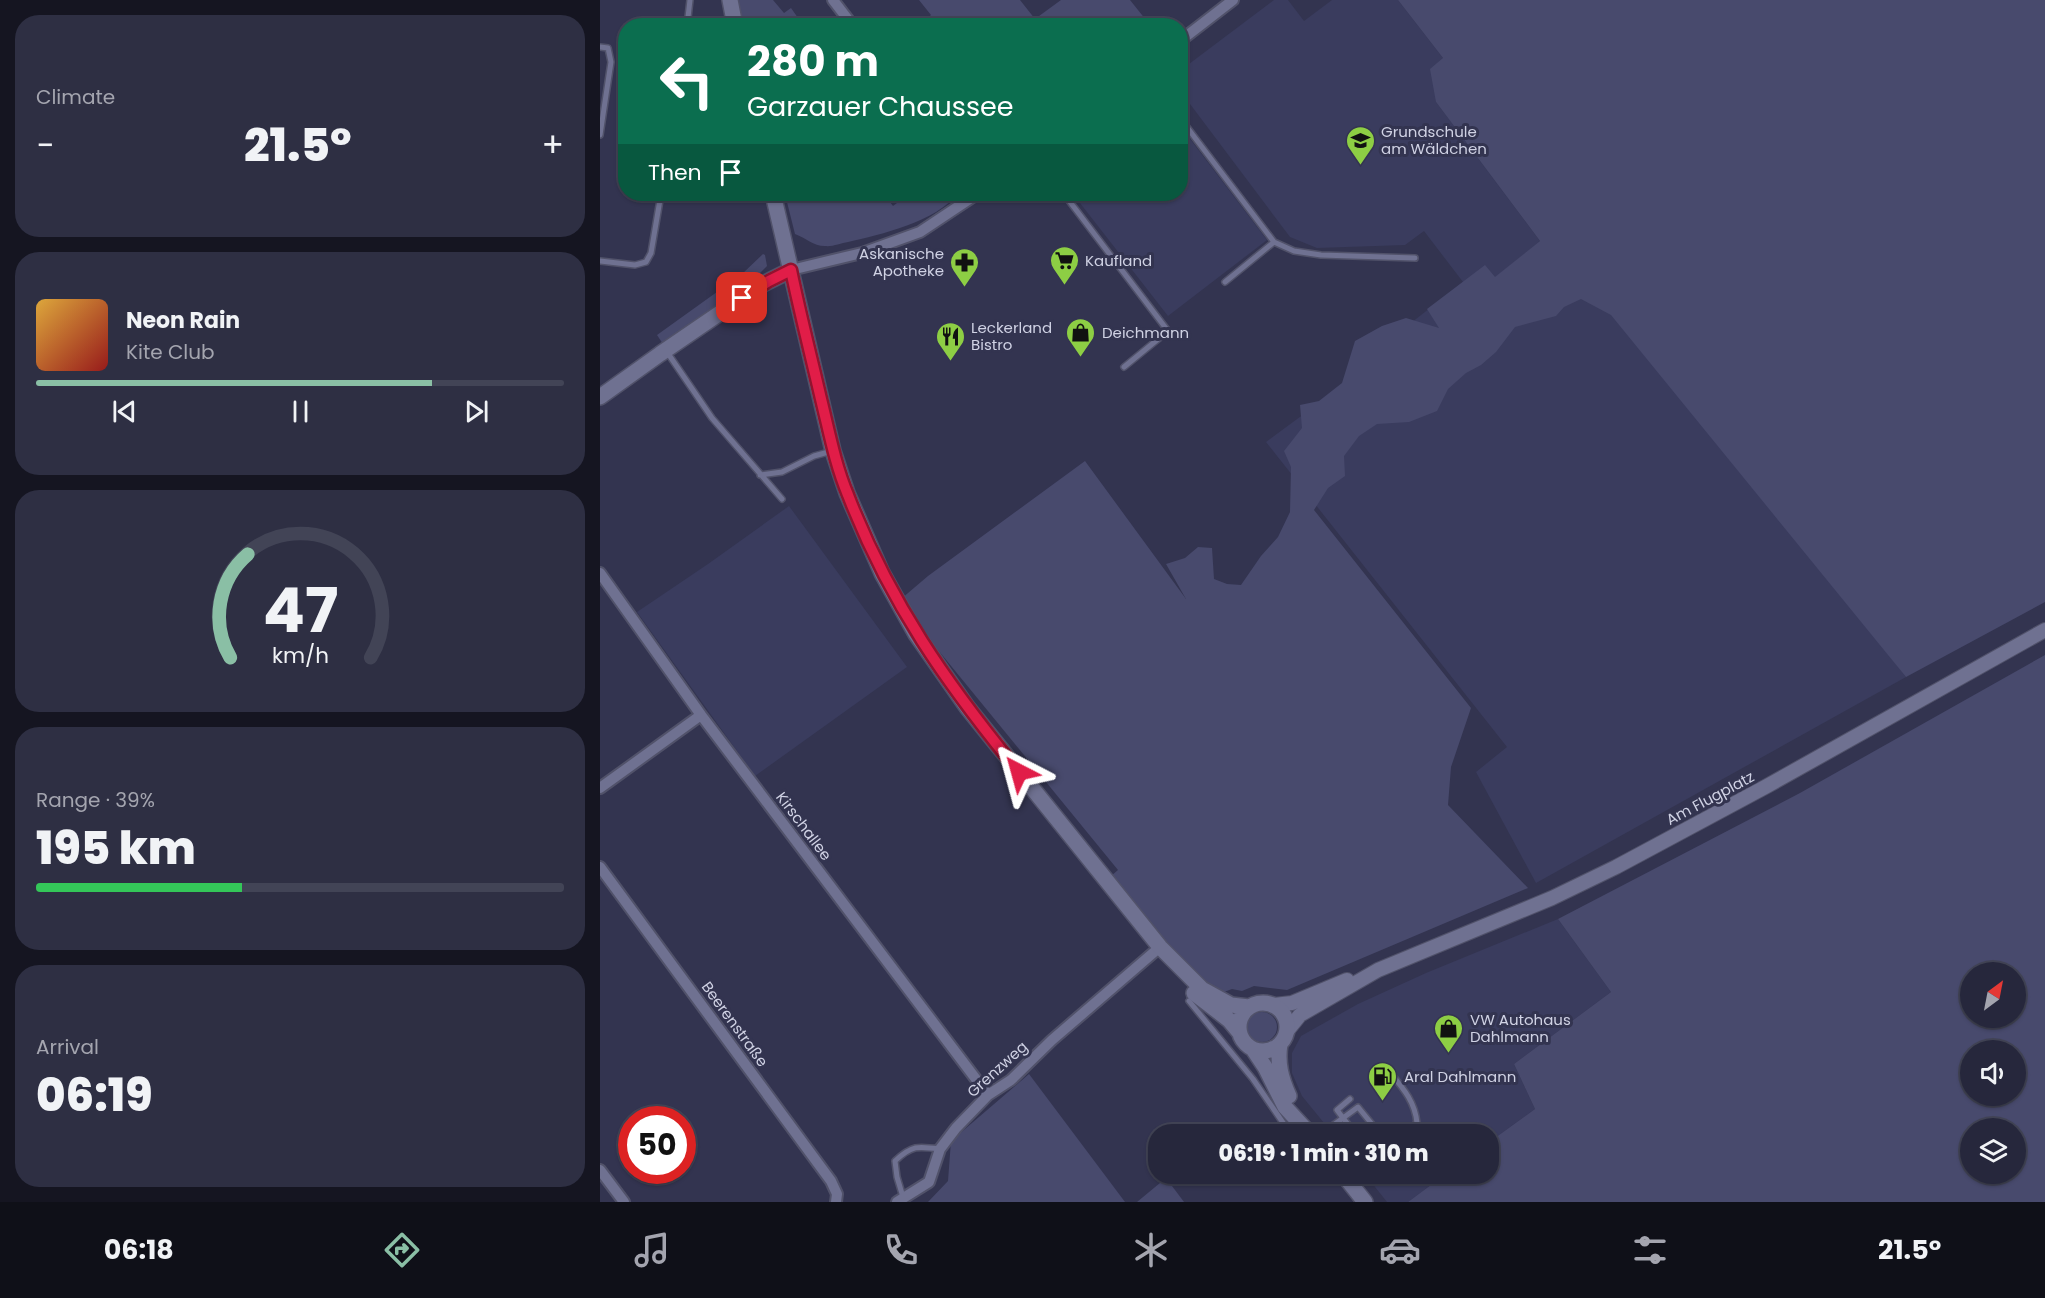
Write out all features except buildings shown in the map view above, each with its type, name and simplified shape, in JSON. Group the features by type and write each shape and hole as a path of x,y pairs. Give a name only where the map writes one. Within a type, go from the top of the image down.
{"main road":[{"path":"730,0 733,18"},
{"path":"775,201 833,451 847,493 882,573 916,634 967,707 1160,947 1193,992 1228,1020 1239,1032"},
{"path":"600,397 761,285 791,270"},
{"path":"1160,947 1202,989 1231,1005 1249,1007"},
{"path":"1294,1124 1265,1067 1253,1049 1241,1039 1239,1032 1240,1016 1249,1007 1259,1002 1274,1005 1285,1016 1284,1037 1278,1061 1294,1124"},
{"path":"1253,1049 1268,1051 1284,1037"},
{"path":"1353,1184 1365,1202"}],"street":[{"path":"833,0 847,18"},
{"path":"1188,35 1233,0"},
{"path":"791,270 862,253 920,232 967,201"},
{"name":"Kirschallee","path":"600,573 701,715 988,1095"},
{"name":"Am Flugplatz","path":"1274,1005 1292,1004 1347,980 1378,970 1552,898 1616,867 1767,786 2045,630"},
{"path":"600,788 701,715"},
{"name":"Beerenstraße","path":"600,867 831,1180 837,1194 836,1202"},
{"name":"Grenzweg","path":"901,1200 929,1182 940,1149 956,1128 988,1095 1011,1080 1052,1040 1160,947"},
{"name":"Am Flugplatz","path":"1284,1037 1300,1015 1378,970"},
{"path":"600,1170 624,1202"}],"lane":[{"path":"688,18 690,0"},
{"path":"600,47 608,48 611,62 600,135"},
{"path":"1188,129 1274,242 1294,251 1321,255 1415,258"},
{"path":"600,261 635,265 646,262 651,253 660,201"},
{"path":"1069,201 1168,331 1124,367"},
{"path":"1225,282 1274,242"},
{"path":"666,350 712,418 782,499"},
{"path":"760,475 782,472 814,456 833,451"},
{"path":"1189,1001 1293,1124"},
{"path":"1377,1078 1388,1070 1410,1098 1416,1110 1416,1124"},
{"path":"1348,1124 1337,1110 1350,1099"},
{"path":"1335,1124 1358,1107 1372,1124"},
{"path":"901,1200 894,1161 907,1149 920,1146 940,1149"}],"shaded area":[{"path":"738,0 773,0 784,13 791,8 798,18 742,18"},
{"path":"919,0 1020,0 1034,18 928,18 931,15"},
{"path":"1061,0 1130,0 1144,18 1036,18"},
{"path":"1274,0 1288,0 1304,21 1332,0 1398,0 1443,58 1436,102 1540,241 1495,278 1564,232 1906,677 1536,883 1476,772 1507,747 1266,442 1354,377 1350,371 1463,282 1424,231 1405,245 1317,248 1290,237 1188,101 1188,65"},
{"path":"1398,0 2045,0 2045,602 1906,677 1611,315 1581,299 1564,307 1556,316 1515,327 1496,352 1448,389 1437,411 1409,422 1377,424 1359,436 1344,456 1345,476 1328,488 1314,510 1471,708 1451,767 1448,805 1528,888 1287,990 1254,986 1242,991 1232,989 1224,992 1221,997 1195,979 1111,876 1118,870 929,639 901,599 928,576 1085,461 1186,599 1166,564 1185,558 1198,547 1212,548 1214,579 1227,584 1241,585 1261,556 1278,537 1290,512 1291,467 1284,451 1302,428 1300,405 1319,401 1342,383 1355,341 1382,326 1406,318 1439,328 1427,309 1485,265 1495,277 1540,241 1436,102 1430,69 1443,58"},
{"path":"1188,136 1267,240 1168,316 1078,201 1188,201"},
{"path":"787,201 889,201 893,206 900,201 951,201 936,212 907,226 834,245 817,245 795,234"},
{"path":"763,254 767,266 759,274 663,344 657,335 742,274"},
{"path":"789,506 907,667 755,776 637,612"},
{"path":"2045,655 2045,1202 1408,1202 1432,1184 1499,1184 1499,1135 1535,1109 1514,1064 1611,992 1558,919 1800,793"},
{"path":"1558,919 1611,992 1514,1064 1535,1109 1499,1135 1499,1124 1325,1124 1302,1096 1292,1073 1292,1053 1301,1036 1358,1004 1426,973"},
{"path":"1262,1012 1273,1016 1277,1027 1273,1038 1262,1042 1251,1038 1247,1027 1251,1016"},
{"path":"1029,1074 1125,1202 928,1202 948,1181 951,1141"},
{"path":"1159,1184 1170,1184 1184,1202 1137,1202"},
{"path":"1373,1184 1432,1184 1408,1202 1387,1202"}],"place":[{"name":"Grundschule am Wäldchen","path":"1360,166"},
{"name":"Kaufland","path":"1064,286"},
{"name":"Askanische Apotheke","path":"965,288"},
{"name":"Deichmann","path":"1081,358"},
{"name":"Leckerland Bistro","path":"950,362"},
{"name":"VW Autohaus Dahlmann","path":"1449,1054"},
{"name":"Aral Dahlmann","path":"1383,1102"}],"route":[{"path":"742,298 761,285 791,270 833,451 847,493 873,555 916,634 942,673 1019,772"}]}
